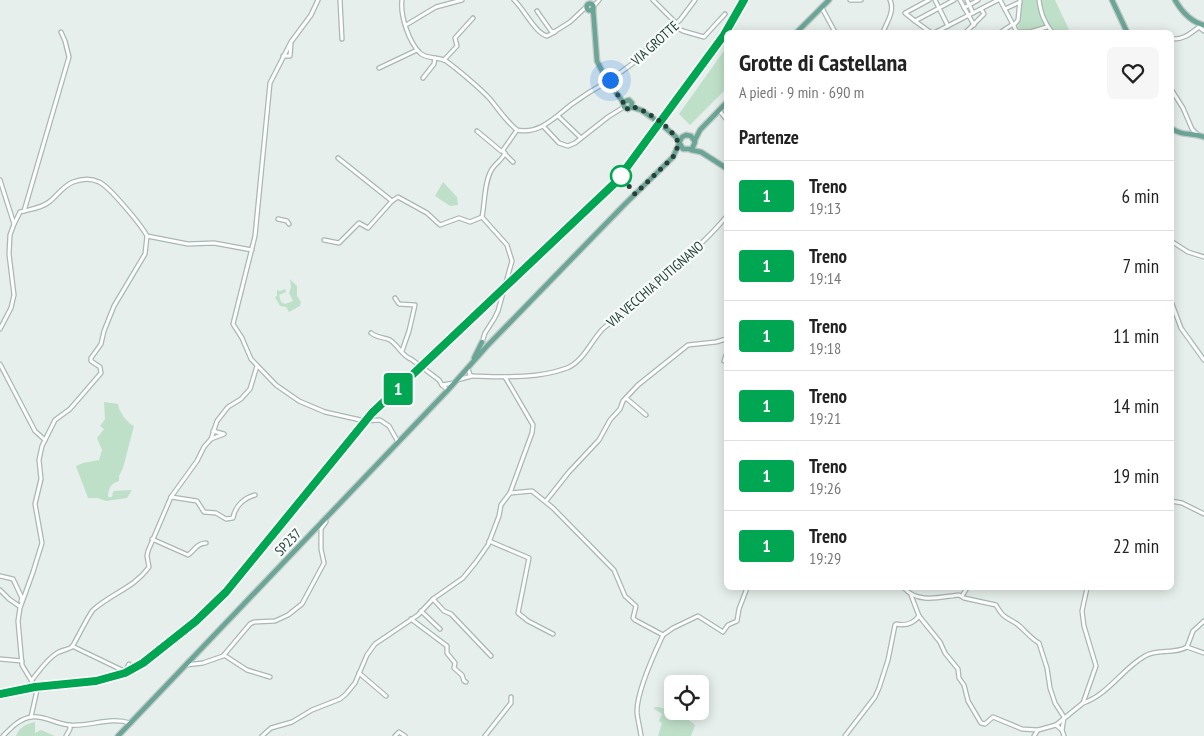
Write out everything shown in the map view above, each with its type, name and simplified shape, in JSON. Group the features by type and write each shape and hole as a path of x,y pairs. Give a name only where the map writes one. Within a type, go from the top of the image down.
{"main road":[{"path":"799,30 829,0"},
{"path":"1112,0 1126,30"},
{"path":"1175,0 1189,18 1201,26"},
{"path":"589,5 594,18 597,61 623,104 628,109 631,106 641,110 672,131 694,138 701,152"},
{"path":"623,104 629,100 632,103 631,106"},
{"path":"479,353 485,349 624,204 673,157 693,148 700,130 724,105"},
{"path":"673,157 682,137 700,130"},
{"path":"1174,130 1185,135 1204,137"},
{"path":"672,131 681,148 701,152 724,167"},
{"path":"482,342 482,347 485,349"},
{"name":"SP237","path":"118,736 456,382 479,353 482,342"}],"street":[{"path":"318,0 311,14 291,42 270,83 255,236 233,324 242,338 251,359 276,385 299,401 325,412 364,421 380,420 388,426 398,442"},
{"path":"340,0 342,39"},
{"path":"402,0 406,26 417,50 424,56 444,60 487,96 502,116 517,130 530,131 543,125 562,145 572,145 623,104"},
{"path":"406,26 436,7 462,0"},
{"path":"514,0 525,11 540,33 547,36 552,35 589,5 599,0"},
{"path":"653,0 674,24 683,31 704,38 725,14"},
{"name":"VIA GROTTE","path":"543,125 558,116 581,97 632,64 686,14 695,0"},
{"path":"850,0 861,0"},
{"path":"884,30 892,13 891,0"},
{"path":"927,30 905,12 929,0"},
{"path":"935,0 948,26"},
{"path":"915,21 954,0"},
{"path":"960,0 974,25"},
{"path":"967,0 973,13"},
{"path":"964,8 979,0 984,14 968,30"},
{"path":"940,30 999,0 1015,30"},
{"path":"1038,0 1041,16 1050,30"},
{"path":"1005,9 1020,1"},
{"path":"1004,30 1014,25 1018,20 1020,1"},
{"path":"822,8 834,30"},
{"path":"537,11 551,31 555,32"},
{"path":"444,60 456,46 455,38 473,18"},
{"path":"1174,39 1190,35 1201,26 1204,31"},
{"path":"1036,30 1046,27"},
{"path":"24,211 69,57 61,32"},
{"path":"283,56 290,56 291,42"},
{"path":"379,68 417,50"},
{"path":"423,78 434,64 435,58"},
{"path":"1174,94 1183,108 1192,129 1198,135"},
{"path":"719,110 724,116"},
{"path":"558,116 581,138"},
{"path":"482,342 498,311 512,261 507,245 482,217 486,187 491,170 504,157 504,152 517,130"},
{"path":"477,131 514,162"},
{"path":"338,158 392,200"},
{"path":"0,180 14,224"},
{"path":"0,329 14,295 9,254 10,238 14,224 20,212 32,211 44,205 72,182 95,180 103,184 120,201 148,236 188,244 214,244 252,250"},
{"path":"324,240 339,243 353,232 359,223 368,228 392,200 398,196 427,213 440,225 459,218 470,222 482,217"},
{"path":"278,219 287,221 289,224"},
{"name":"VIA VECCHIA PUTIGNANO","path":"462,374 505,377 535,376 568,368 586,353 600,330 622,314 642,294 659,282 709,238 724,219"},
{"path":"20,607 34,572 42,543 35,504 41,480 39,460 45,440 55,420 70,409 101,373 100,367 91,361 90,358 101,344 114,306 146,254 148,236"},
{"path":"1174,243 1188,252 1204,257"},
{"path":"395,298 399,304 415,305 410,331 402,351"},
{"path":"1174,309 1181,328 1204,360"},
{"path":"371,334 390,341 407,358 439,380 448,390"},
{"path":"546,501 568,472 599,440 610,420 638,385 688,345 724,340"},
{"path":"0,364 35,431 45,440"},
{"path":"211,440 217,421 228,407 241,399 250,389 257,365"},
{"path":"468,368 470,376"},
{"name":"VIA VECCHIA PUTIGNANO","path":"442,385 470,376"},
{"path":"262,736 271,728 292,722 312,710 340,700 355,683 367,655 375,644 411,619 433,599 467,574 481,556 500,516 501,505 510,492 532,433 533,425 505,377"},
{"path":"626,398 646,415"},
{"path":"32,680 54,655 72,646 92,611 117,593 138,582 147,571 150,563 147,556 152,539 171,497 197,461 204,446 211,440 224,434 213,431"},
{"path":"510,492 532,491 546,501 614,570 625,596 636,606 634,620 663,635"},
{"path":"171,497 197,501 204,512 216,513 226,519 233,518 238,506 246,498 255,495"},
{"path":"1174,501 1182,502 1204,514"},
{"path":"185,665 224,655 250,624 274,621 288,615 302,604 324,562 321,548 321,530 326,522 325,518"},
{"path":"152,539 188,556 196,546 206,543"},
{"path":"489,541 529,558 518,613 528,621 553,634"},
{"path":"0,576 13,579 22,598 18,621 22,665 37,690 31,717"},
{"path":"0,590 20,607"},
{"path":"641,736 637,712 638,705 648,670 663,635 672,628 698,616 723,632 728,625 737,621 739,609 746,590"},
{"path":"906,590 911,595 919,616 940,642 944,653 958,670 959,678 964,685 968,701 981,723 986,724 993,717 1022,729 1038,730 1056,725 1145,656 1155,652 1178,651 1187,647 1204,653"},
{"path":"962,596 966,590"},
{"path":"1083,703 1096,666 1084,626 1082,611 1087,590"},
{"path":"911,595 924,598 960,595 996,605 1003,616 1018,625 1030,638 1039,643 1047,668 1050,688 1055,703 1064,718 1062,730 1064,736"},
{"path":"433,599 444,611 451,614 491,656"},
{"path":"421,611 440,630"},
{"path":"845,736 875,697 888,660 895,625 904,626 910,624 919,616"},
{"path":"411,619 428,633 437,637 446,646 447,653 455,663 454,668 462,675 466,682"},
{"path":"1187,647 1193,631 1204,621"},
{"path":"72,646 124,671 129,664"},
{"path":"224,655 247,670 270,677"},
{"path":"0,659 22,661"},
{"path":"359,673 386,696"},
{"path":"485,736 510,703 511,697"},
{"path":"3,736 18,722 31,717 70,725 87,725 105,721 130,723"},
{"path":"66,736 70,725"},
{"path":"1056,725 1062,730"},
{"path":"1034,736 1038,730"},
{"path":"395,736 399,732 405,736"}],"green space":[{"path":"1021,0 1038,0 1041,17 1046,25 1029,30 1018,28"},
{"path":"1039,0 1055,0 1069,30 1052,30 1045,22"},
{"path":"724,51 724,91 690,125 679,114"},
{"path":"443,182 457,197 458,205 450,206 435,196"},
{"path":"290,279 297,286 297,296 301,302 300,306 289,312 286,307 280,306 275,297 277,296 277,290 285,289 286,292 279,295 281,302 285,304 293,301 289,293 291,287"},
{"path":"104,402 118,404 124,417 134,426 119,481 110,487 108,497 112,497 114,491 132,490 127,498 106,501 98,498 88,498 76,466 99,460 102,450 97,438 104,429 100,426 105,419"},
{"path":"653,708 664,708 664,720 689,720 695,725 691,736 658,736 662,723 659,721 662,714"},
{"path":"35,722 35,733 41,730 55,736 16,736 23,726"}],"railway":[{"path":"726,30 744,0"},
{"path":"0,694 35,687 96,681 125,673 149,659 196,621 226,592 372,413 616,182 724,34"}],"train":[{"name":"1","path":"727,30 744,0"},
{"name":"1","path":"0,694 26,688 96,681 125,673 140,665 208,611 226,592 364,421 616,182 724,35"}],"route":[{"path":"610,80 609,83 623,102 624,107 627,109 631,106 641,110 672,131 679,144 678,150 673,157 635,194 621,176"}]}
